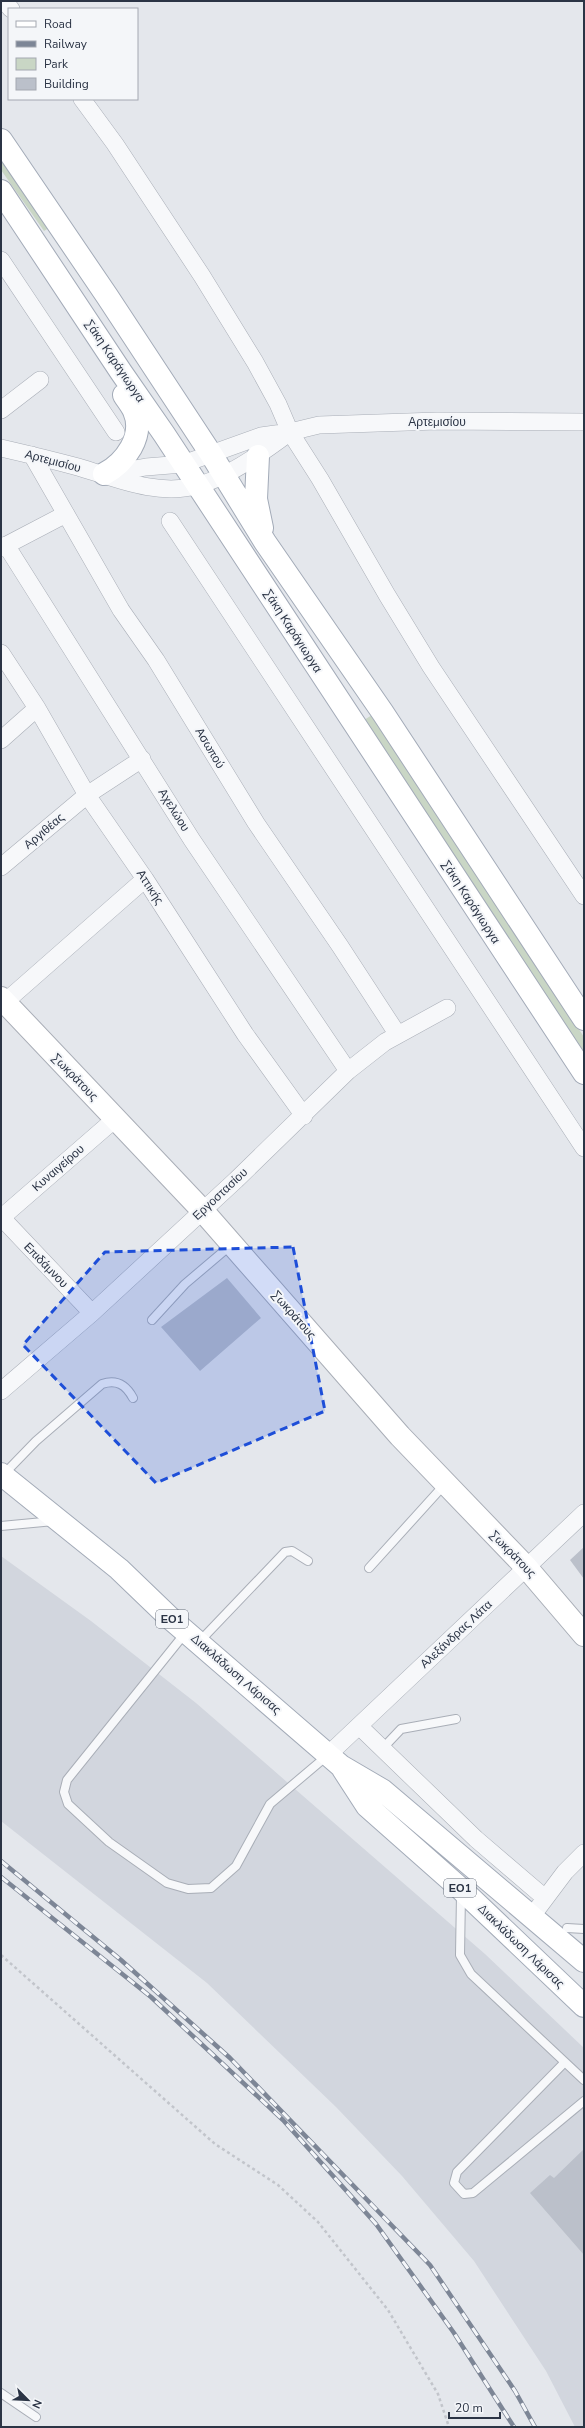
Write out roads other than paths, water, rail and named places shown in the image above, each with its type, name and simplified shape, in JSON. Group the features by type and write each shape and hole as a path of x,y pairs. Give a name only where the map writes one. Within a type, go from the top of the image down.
{"main road":[{"path":"1,140 211,454 265,542 382,713 584,1019"},
{"name":"Σάκη Καράγιωργα","path":"1,191 183,464 196,486 584,1073"},
{"path":"104,474 116,467 126,455 133,444 137,428 134,411 122,392 121,372"},
{"path":"258,456 256,499 265,542"},
{"name":"Σωκράτους","path":"3,1000 202,1210 445,1484 526,1567 584,1635"},
{"name":"Διακλάδωση Λάρισας","path":"2,1475 118,1569 193,1637 335,1760 382,1790 584,1961"},
{"name":"Διακλάδωση Λάρισας","path":"335,1760 367,1806 462,1890 584,2006"}],"street":[{"path":"83,100 115,144 202,276 259,369 278,404 290,432 431,667 584,896"},
{"path":"1,260 116,432"},
{"path":"1,410 40,380"},
{"name":"Αρτεμισίου","path":"104,474 146,467 183,464 262,436 290,432 318,425 378,422 584,422"},
{"path":"196,486 258,456 290,432"},
{"name":"Αρτεμισίου","path":"1,448 104,474 133,484 156,488 196,486"},
{"name":"Ασωπού","path":"32,455 121,610 156,660 256,823 340,946 398,1035"},
{"path":"3,547 66,514"},
{"path":"170,521 584,1148"},
{"name":"Αχελώου","path":"3,547 142,759 192,840 348,1071"},
{"name":"Αττικής","path":"1,653 37,708 87,795 145,879 245,1034 304,1116"},
{"path":"1,740 37,708"},
{"name":"Αργιθέας","path":"1,867 87,795 142,759"},
{"path":"3,1000 145,879"},
{"name":"Εργοστασίου","path":"1,1391 92,1313 304,1116 348,1071 385,1042 447,1008"},
{"name":"Κυναιγείρου","path":"1,1218 115,1119"},
{"name":"Επιδάμνου","path":"1,1218 92,1313"},
{"name":"Αλεξάνδρας Λάτα","path":"335,1760 359,1726 584,1513"},
{"path":"359,1726 476,1839 545,1898"},
{"path":"532,1916 545,1898 584,1853"}],"lane":[{"path":"152,1320 185,1284 232,1244"},
{"path":"2,1475 36,1441 102,1384 111,1381 127,1387 133,1398"},
{"path":"369,1568 445,1484"},
{"path":"1,1526 59,1520"},
{"path":"308,1561 292,1551 285,1552 193,1637 67,1780 64,1792 68,1804 109,1842 167,1883 188,1889 211,1888 236,1866 270,1804 335,1760"},
{"path":"383,1748 401,1729 456,1719"},
{"path":"462,1890 460,1955 471,1974 564,2063 584,2080"},
{"path":"567,1928 584,1929"},
{"path":"564,2063 457,2172 454,2183 464,2194 474,2193 584,2101"},
{"path":"1,2393 36,2417"}],"railway":[{"path":"1,1861 121,1960 230,2058 430,2265 515,2391 535,2427"},
{"path":"1,1877 151,1997 283,2120 376,2224 454,2333 514,2427"}]}
